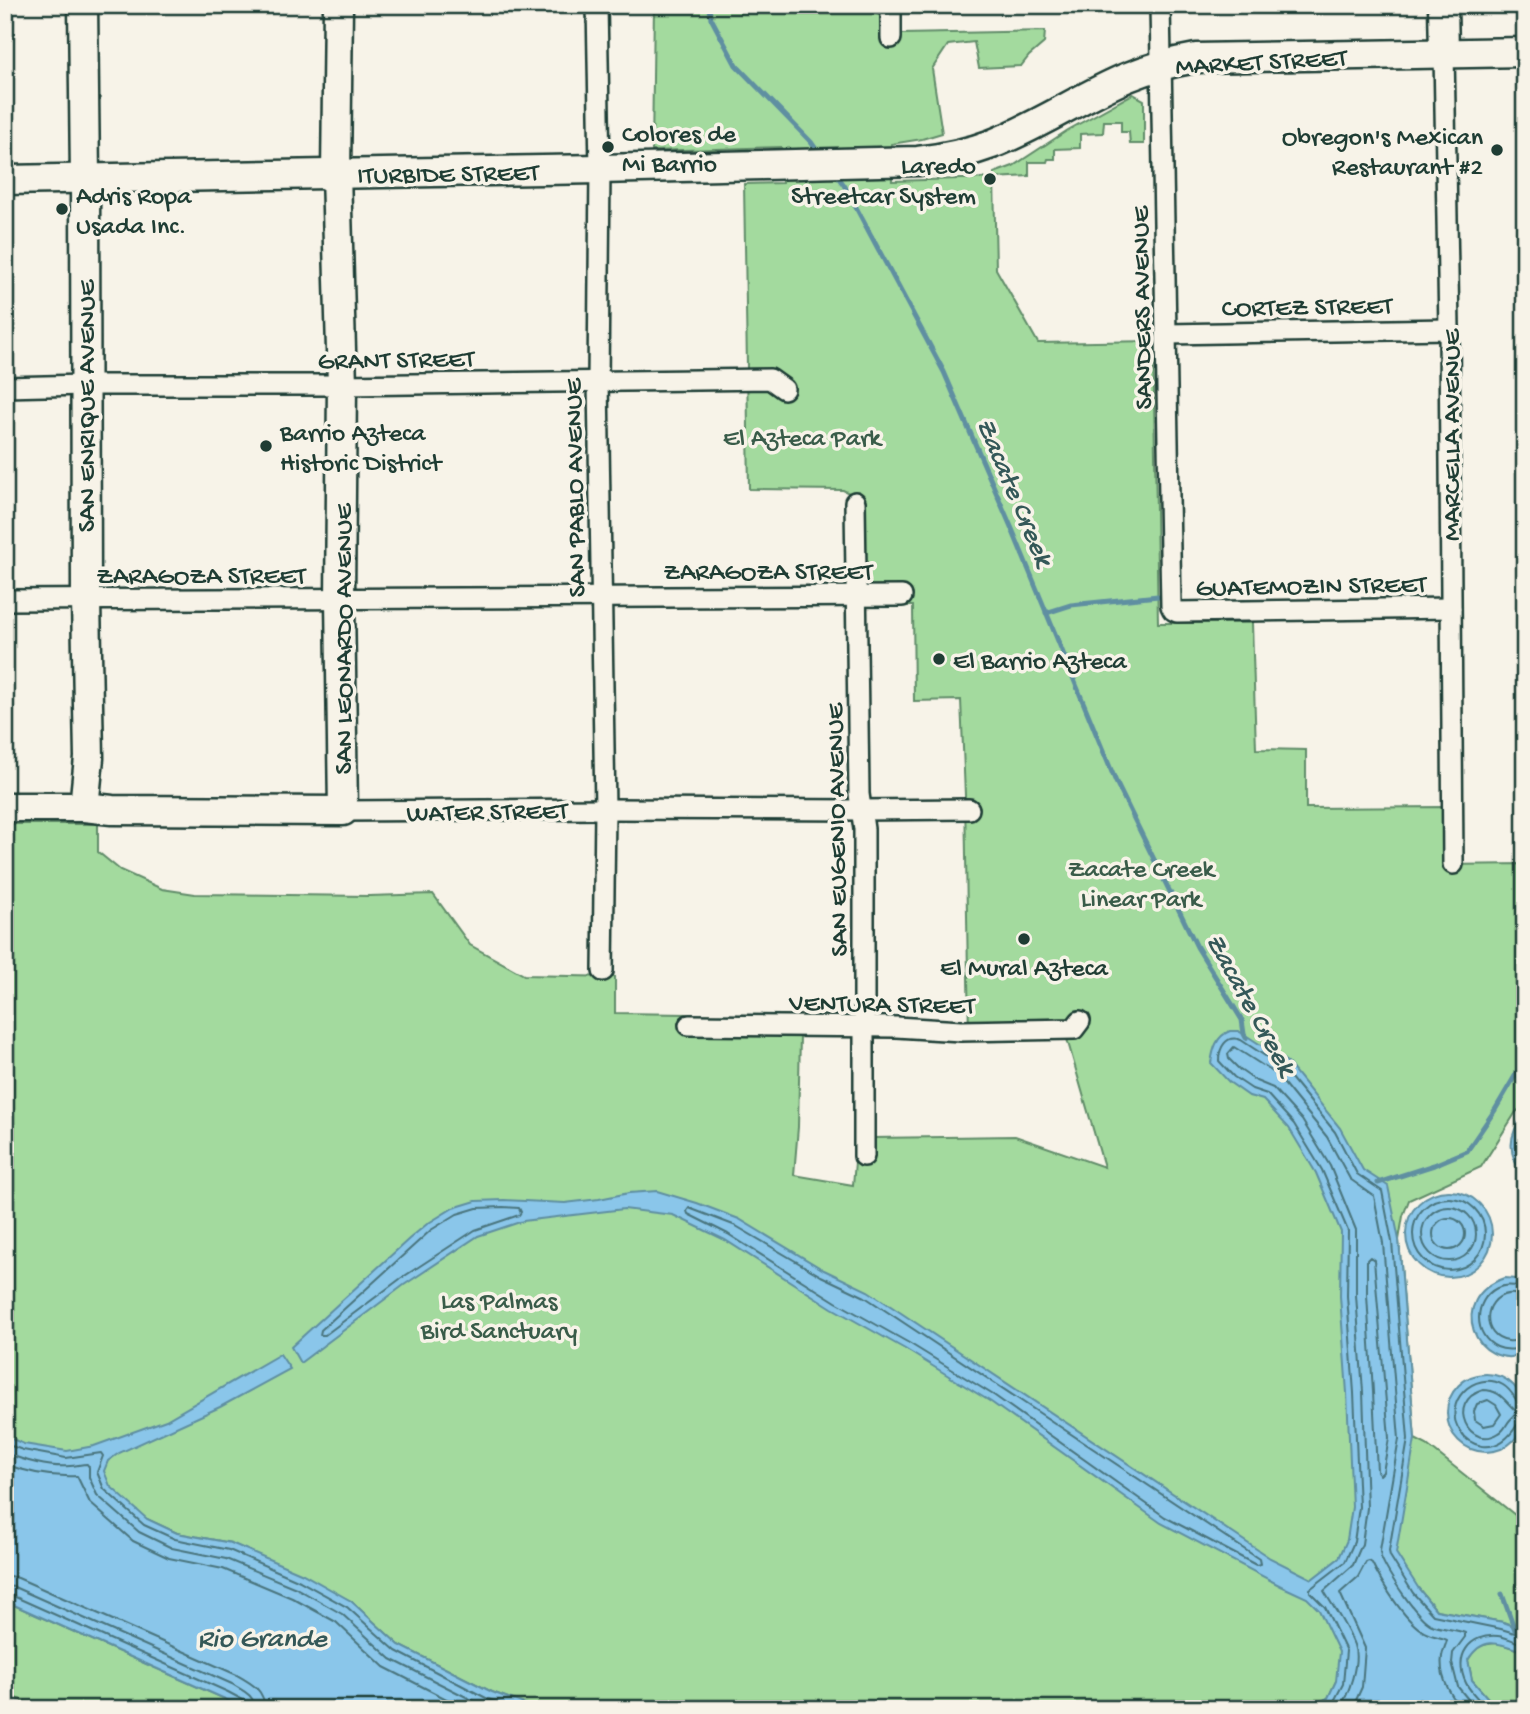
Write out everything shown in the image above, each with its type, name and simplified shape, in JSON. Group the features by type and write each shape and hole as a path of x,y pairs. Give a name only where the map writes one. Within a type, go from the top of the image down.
{"street":[{"name":"SAN ENRIQUE AVENUE","path":"83,5 89,758 84,807"},
{"name":"SAN LEONARDO AVENUE","path":"338,5 336,174 342,385 340,599 343,811"},
{"name":"SAN PABLO AVENUE","path":"597,5 600,169 600,598 605,808 603,971"},
{"path":"891,5 891,38"},
{"name":"SANDERS AVENUE","path":"1160,5 1173,610"},
{"name":"MARCELLA AVENUE","path":"1443,5 1449,329 1453,864"},
{"name":"MARKET STREET","path":"891,162 942,158 992,144 1127,78 1161,65 1196,58 1525,52"},
{"name":"ITURBIDE STREET","path":"5,180 891,162"},
{"name":"CORTEZ STREET","path":"1167,334 1449,329"},
{"name":"GRANT STREET","path":"5,387 771,379 784,389"},
{"name":"SAN EUGENIO AVENUE","path":"855,502 859,794 864,829 864,1156"},
{"name":"ZARAGOZA STREET","path":"5,600 902,596"},
{"name":"GUATEMOZIN STREET","path":"1173,610 1451,608"},
{"name":"WATER STREET","path":"5,807 343,811 605,808 970,809"},
{"name":"VENTURA STREET","path":"689,1025 864,1026 961,1031 1077,1026"}],"green space":[{"name":"Las Palmas Bird Sanctuary","path":"654,5 859,5 881,16 882,37 902,34 1045,31 1044,43 1021,66 979,68 974,42 948,45 932,69 942,133 891,144 892,181 994,178 996,269 1038,343 1153,341 1158,623 1252,623 1256,749 1306,750 1306,808 1442,807 1444,865 1525,864 1525,1105 1516,1112 1481,1167 1409,1200 1399,1240 1415,1439 1427,1445 1525,1523 1525,1630 1503,1622 1436,1610 1419,1589 1336,1681 1328,1698 1305,1709 538,1709 492,1692 399,1645 351,1601 231,1543 177,1533 147,1519 5,1436 5,824 98,824 98,852 120,870 162,889 195,894 433,894 470,945 524,975 615,977 615,1013 687,1014 688,1032 800,1036 794,1175 853,1185 855,1162 872,1161 873,1138 1015,1136 1104,1167 1067,1039 969,1037 961,700 914,701 913,606 902,606 901,589 864,589 861,499 843,490 749,489 744,184 782,183 781,147 652,151"},
{"path":"1133,94 1144,100 1144,144 1130,144 1129,132 1121,132 1121,121 1104,121 1103,133 1080,134 1080,148 1055,149 1055,159 1029,162 1029,176 994,178 994,173 1013,166 1068,130"},
{"path":"5,1601 244,1709 44,1709 5,1694"},
{"path":"1498,1643 1525,1652 1525,1709 1501,1709 1493,1704 1472,1680 1468,1660 1471,1655 1480,1647"}],"water":[{"path":"1230,1031 1244,1034 1287,1062 1340,1128 1363,1170 1388,1186 1399,1240 1415,1439 1396,1553 1436,1610 1503,1622 1525,1630 1525,1652 1494,1643 1480,1647 1468,1660 1472,1680 1493,1704 1501,1709 1305,1709 1328,1698 1336,1681 1339,1652 1319,1610 1307,1598 1161,1523 991,1402 832,1308 725,1240 673,1215 624,1209 523,1221 478,1236 404,1285 300,1363 291,1347 409,1239 453,1208 476,1201 565,1203 657,1191 739,1219 824,1270 868,1291 1270,1558 1312,1579 1339,1558 1347,1540 1352,1507 1340,1296 1341,1232 1316,1173 1289,1128 1263,1100 1249,1096 1229,1082 1211,1063 1218,1040"},
{"path":"1525,1114 1525,1177 1512,1153 1512,1138"},
{"path":"1449,1191 1473,1198 1485,1210 1492,1234 1485,1258 1473,1270 1449,1277 1425,1270 1413,1258 1406,1234 1413,1210 1425,1198"},
{"path":"1505,1278 1525,1281 1525,1354 1508,1357 1493,1353 1481,1344 1474,1331 1472,1316 1476,1301 1486,1288"},
{"name":"Rio Grande","path":"280,1354 290,1369 220,1407 119,1453 108,1461 104,1471 110,1486 147,1519 177,1533 231,1543 303,1574 351,1601 399,1645 492,1692 538,1709 244,1709 5,1601 5,1436 24,1444 67,1451 94,1446 166,1420"},
{"path":"1478,1374 1494,1374 1508,1380 1519,1391 1525,1405 1525,1421 1519,1435 1508,1446 1494,1452 1478,1452 1464,1446 1453,1435 1447,1421 1447,1405 1453,1391 1464,1380"}],"waterway":[{"name":"Zacate Creek","path":"708,5 711,18 736,65 811,142 820,155"},
{"name":"Zacate Creek","path":"835,173 844,185 944,372 1116,782 1197,947 1242,1020 1246,1038"},
{"path":"1046,613 1071,605 1158,596"},
{"path":"1378,1183 1467,1151 1525,1059"},
{"path":"1502,1594 1515,1630"}],"place":[{"name":"Colores de Mi Barrio","path":"608,147"},
{"name":"Obregon's Mexican Restaurant #2","path":"1497,150"},
{"name":"Laredo Streetcar System","path":"990,179"},
{"name":"Adris Ropa Usada Inc.","path":"62,209"},
{"name":"Barrio Azteca Historic District","path":"266,446"},
{"name":"El Barrio Azteca","path":"939,659"},
{"name":"El Mural Azteca","path":"1024,939"}],"park label":[{"name":"El Azteca Park","path":"802,436"},
{"name":"Zacate Creek Linear Park","path":"1141,882"}]}
